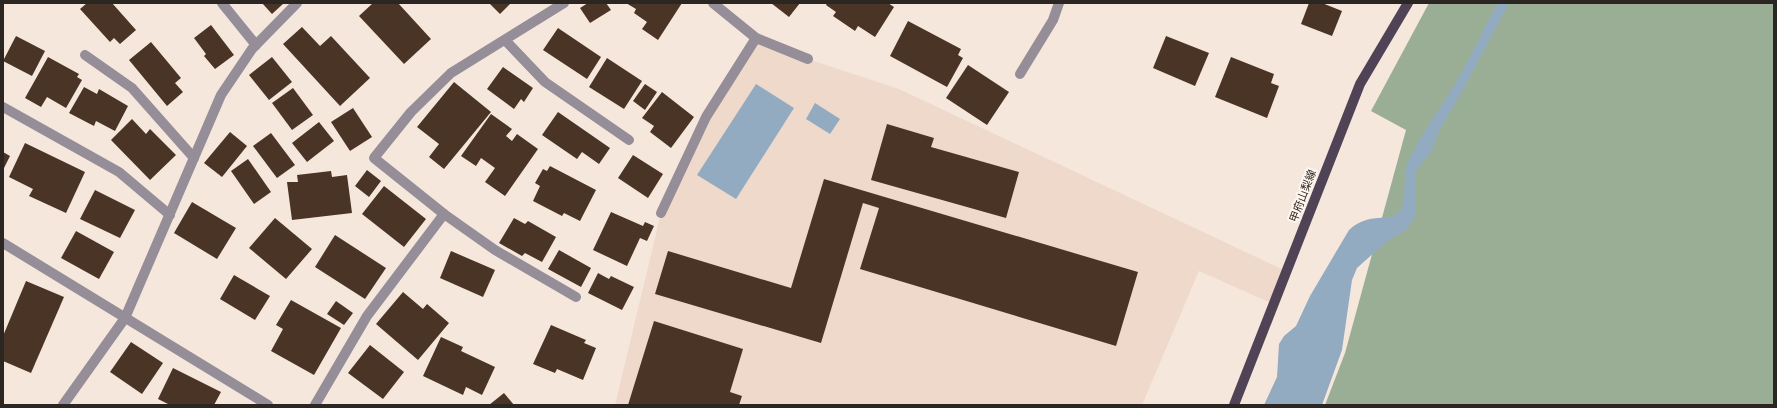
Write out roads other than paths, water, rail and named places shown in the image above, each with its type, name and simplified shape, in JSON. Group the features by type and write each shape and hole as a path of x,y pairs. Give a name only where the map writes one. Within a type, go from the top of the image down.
{"main road":[{"name":"甲府山梨線","path":"1234,405 1360,84 1408,3"}],"street":[{"path":"222,3 256,45"},
{"path":"63,405 125,318 221,96 256,45 297,3"},
{"path":"564,3 451,73 411,112 374,158 444,214 495,250 576,297"},
{"path":"713,3 756,38 808,59"},
{"path":"1020,74 1053,20 1059,3"},
{"path":"661,213 706,117 756,38"},
{"path":"505,40 545,82 629,140"},
{"path":"86,55 132,88 194,158"},
{"path":"3,107 119,172 170,215"},
{"path":"315,405 367,316 444,214"},
{"path":"3,244 268,405"}],"water":[{"path":"1498,3 1509,3 1464,88 1440,129 1431,152 1416,171 1416,215 1407,229 1385,243 1357,268 1352,280 1342,350 1322,405 1264,405 1277,377 1279,344 1284,336 1296,326 1310,296 1349,230 1356,224 1370,219 1393,216 1402,208 1405,174 1408,162 1423,134 1452,89"},
{"path":"756,84 794,108 736,199 697,175"},
{"path":"815,103 840,119 830,134 806,119"}]}
